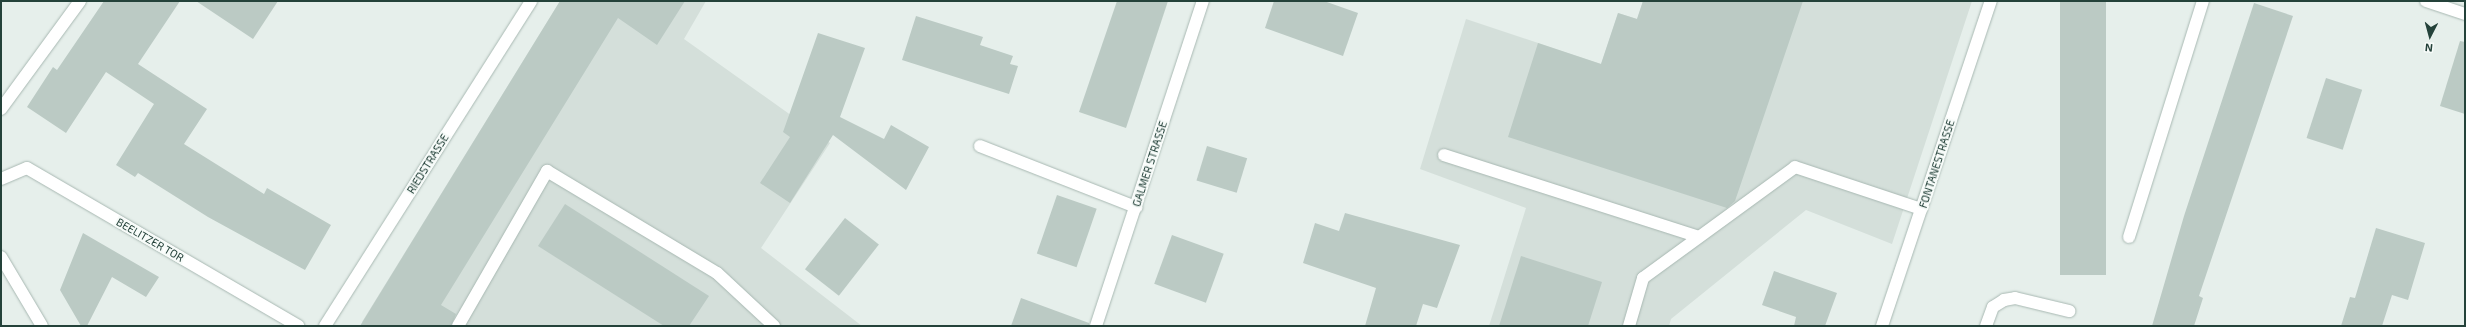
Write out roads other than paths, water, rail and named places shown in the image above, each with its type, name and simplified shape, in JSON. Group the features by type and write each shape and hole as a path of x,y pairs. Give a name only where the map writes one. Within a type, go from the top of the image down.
{"street":[{"path":"1,109 80,1"},
{"name":"RIEDSTRASSE","path":"326,326 531,1"},
{"name":"GALMER STRASSE","path":"1096,326 1203,1"},
{"name":"FONTANESTRASSE","path":"1882,326 1991,1"},
{"path":"2129,237 2203,1"},
{"path":"2426,1 2465,14"},
{"path":"980,146 1136,207"},
{"path":"1444,155 1696,236"},
{"path":"1629,326 1643,278 1696,236 1713,228 1794,167 1922,209"},
{"name":"BEELITZER TOR","path":"1,179 27,168 298,326"},
{"path":"458,326 547,171 718,273 774,326"},
{"path":"1,258 42,326"},
{"path":"1986,326 1992,307 2004,300 2015,298 2069,311"}]}
